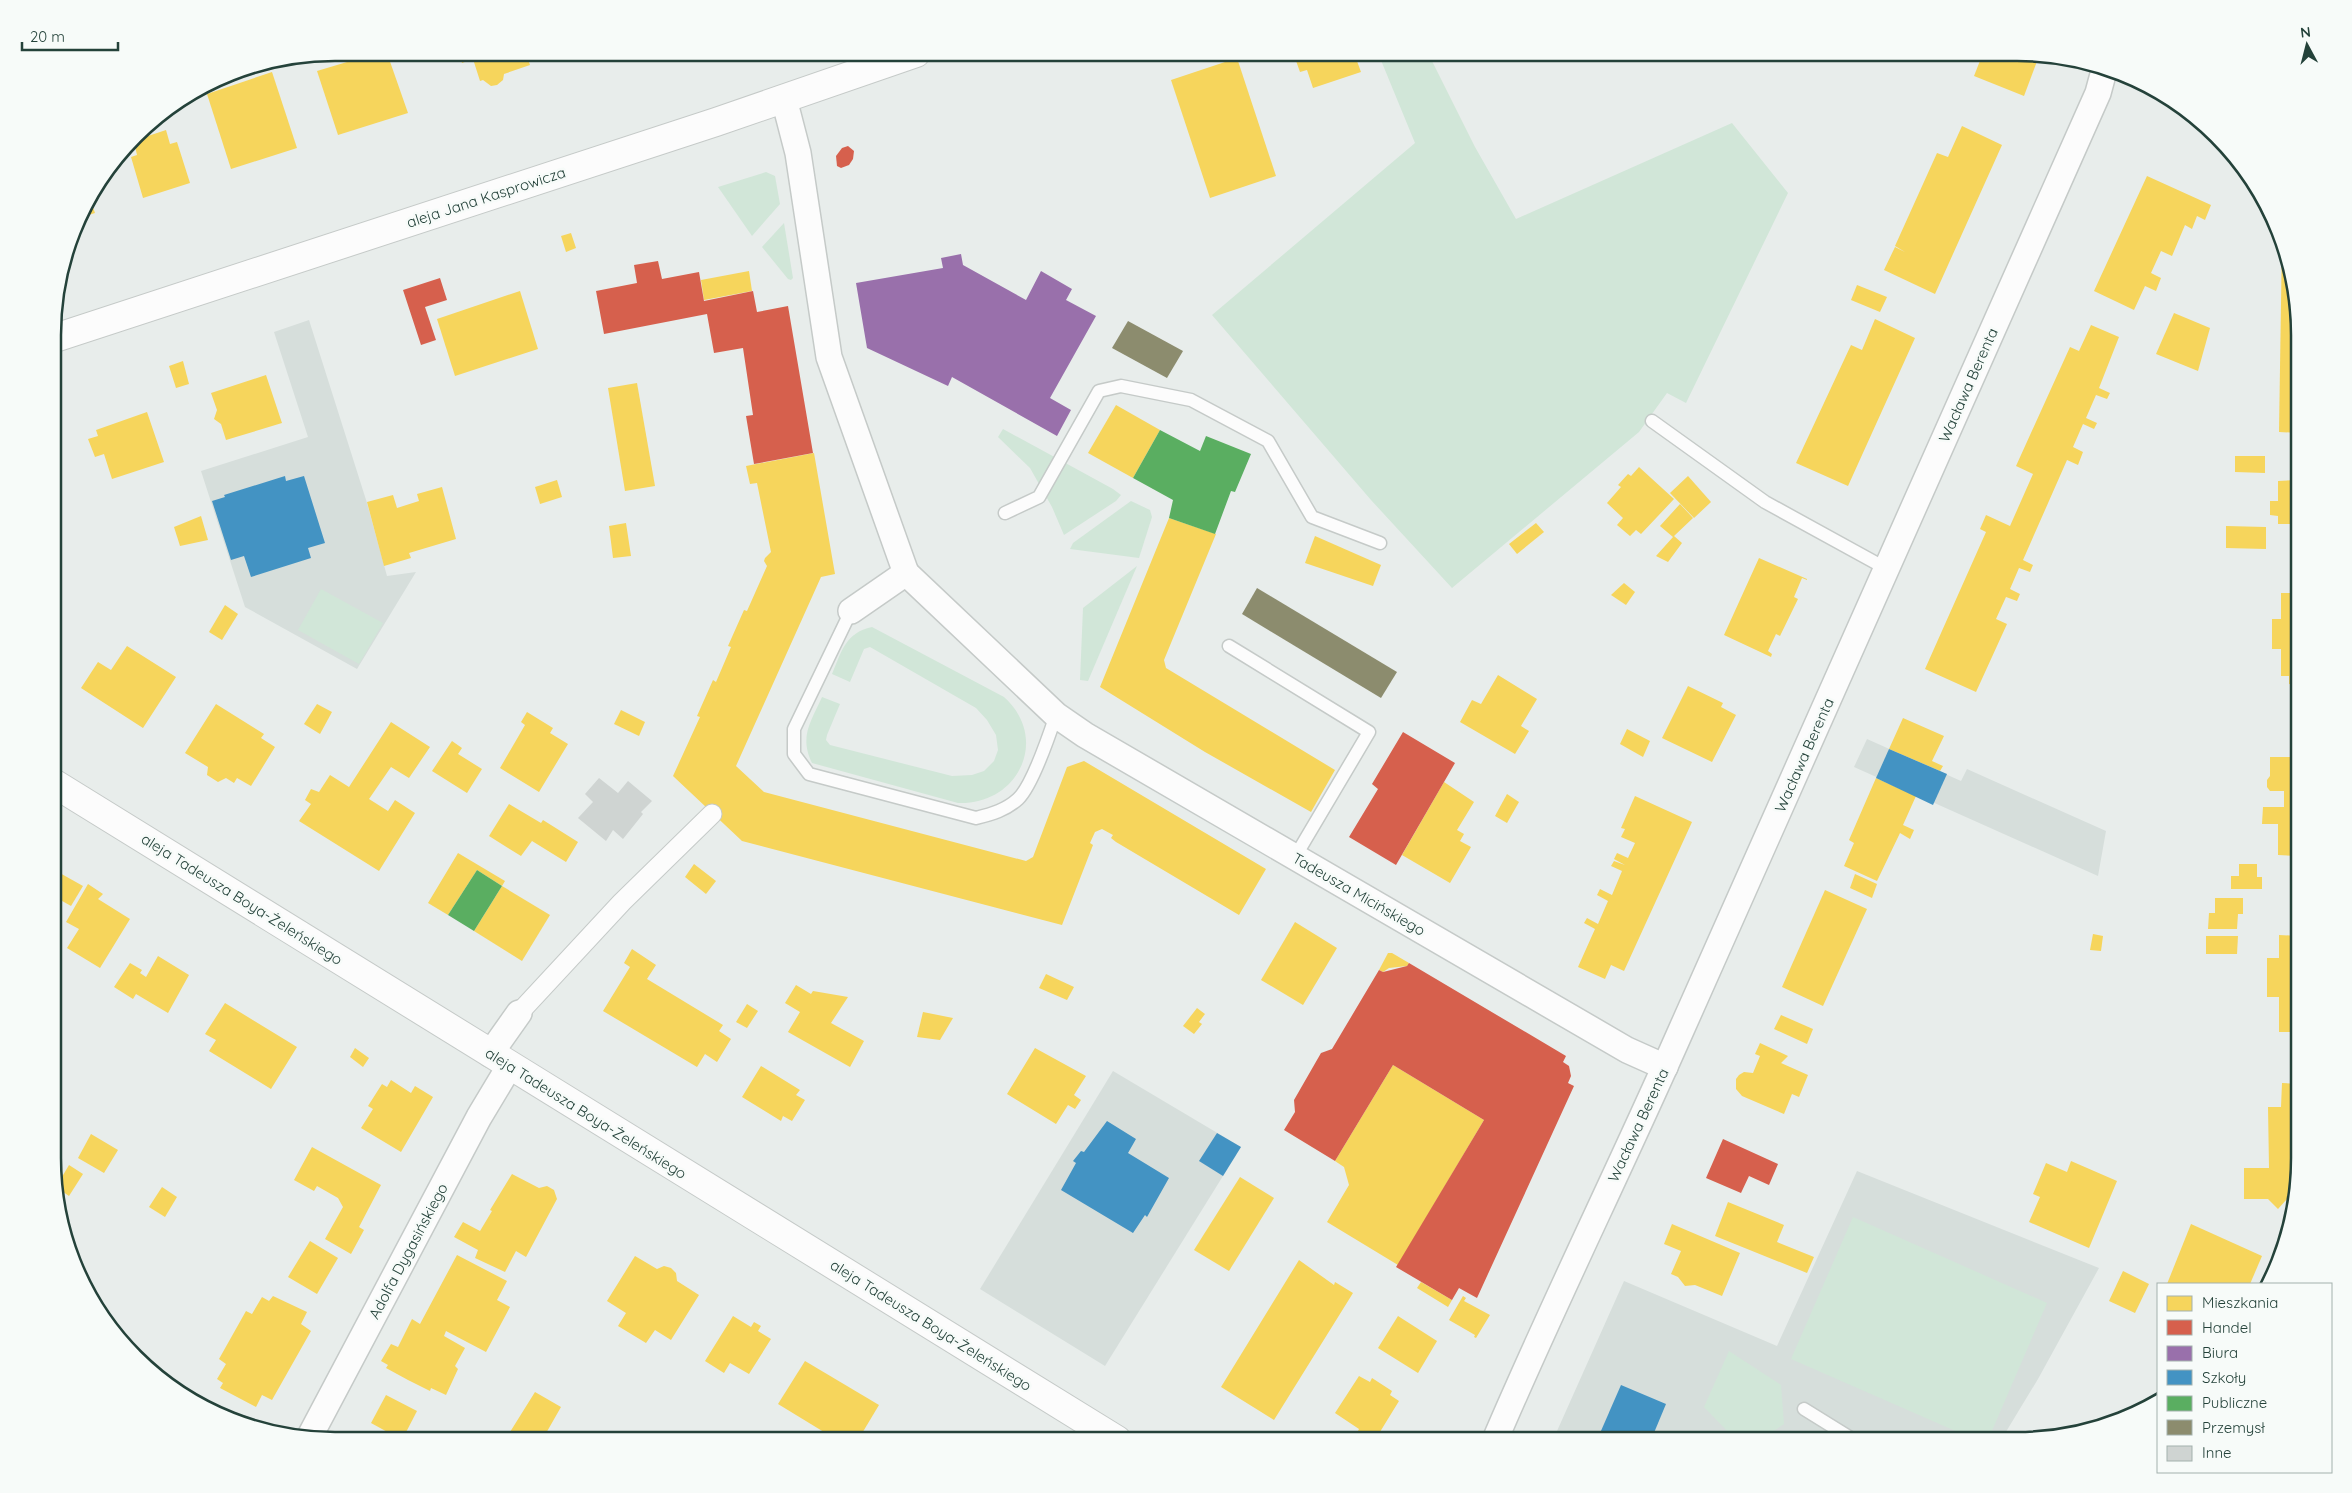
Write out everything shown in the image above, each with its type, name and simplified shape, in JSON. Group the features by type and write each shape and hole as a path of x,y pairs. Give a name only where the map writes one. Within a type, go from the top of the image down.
{"street":[{"name":"aleja Jana Kasprowicza","path":"61,336 784,99 891,61"},
{"name":"Wacława Berenta","path":"1498,1432 1535,1346 1665,1067 1887,569 2098,93 2103,75"},
{"path":"784,99 798,153 829,357 906,573 851,611"},
{"name":"Tadeusza Micińskiego","path":"906,573 1056,714 1085,735 1627,1050 1665,1067"},
{"name":"aleja Tadeusza Boya-Żeleńskiego","path":"61,788 1104,1432"},
{"path":"519,1013 622,902 712,814"},
{"name":"Adolfa Dygasińskiego","path":"313,1431 479,1117 519,1013"}],"lane":[{"path":"1005,514 1039,498 1099,391 1122,386 1191,400 1268,441 1312,517 1380,543"},
{"path":"1652,420 1765,502 1887,569"},
{"path":"851,611 794,729 794,754 809,774 976,818 997,813 1019,798 1046,747 1056,714"},
{"path":"1229,646 1369,732 1295,856"},
{"path":"1804,1409 1841,1432"}],"shaded area":[{"path":"309,320 367,503 387,576 416,572 357,669 245,607 201,471 308,437 274,332"},
{"path":"1867,739 1961,781 1967,769 2106,831 2098,876 1854,767"},
{"path":"1113,1071 1241,1147 1105,1366 980,1289"},
{"path":"1857,1171 2099,1268 2038,1379 2006,1432 1557,1432 1624,1281 1777,1346"}],"green space":[{"path":"1381,61 1432,61 1475,147 1516,219 1732,123 1788,193 1686,403 1667,393 1639,432 1452,588 1371,500 1212,315 1415,143"},
{"path":"766,172 775,176 780,204 752,236 718,187"},
{"path":"784,223 793,278 791,280 788,279 762,247"},
{"path":"1003,429 1121,495 1116,501 1064,535 1052,507 1030,468 998,437"},
{"path":"1131,501 1150,510 1152,517 1139,558 1070,549 1073,543"},
{"path":"1137,566 1088,681 1080,680 1083,608"},
{"path":"321,589 383,623 359,664 298,630"},
{"path":"872,627 1004,697 1018,713 1025,731 1026,749 1021,766 1011,781 997,793 979,801 958,803 812,763 807,745 808,729 822,697 840,704 827,735 826,740 830,745 952,776 972,775 984,771 994,761 998,750 996,735 987,720 976,708 870,647 864,649 850,682 832,674 850,638"},
{"path":"1853,1217 2047,1303 1991,1432 1958,1432 1791,1359"},
{"path":"1729,1351 1781,1385 1784,1424 1772,1432 1728,1432 1704,1407"}],"building: Mieszkania":[{"path":"350,61 390,61 408,113 338,135 317,71"},
{"path":"474,61 529,61 530,65 504,74 503,80 497,85 491,86 483,80 480,81"},
{"path":"1228,61 1238,61 1276,176 1210,198 1171,80"},
{"path":"1296,61 1357,61 1361,72 1313,88 1307,70 1300,72"},
{"path":"1980,61 2037,62 2024,96 1974,76"},
{"path":"272,72 297,148 231,169 207,94"},
{"path":"1962,126 2002,145 1935,294 1884,270 1895,247 1905,252 1895,246 1937,153 1948,157"},
{"path":"166,130 170,144 177,142 190,183 143,198 131,157 137,155 136,148 148,136"},
{"path":"2147,176 2211,205 2205,220 2197,216 2192,229 2185,225 2172,256 2161,251 2151,273 2161,278 2156,291 2145,286 2134,310 2094,291"},
{"path":"571,233 576,248 566,252 561,236"},
{"path":"2282,267 2290,317 2291,433 2279,432"},
{"path":"749,271 752,291 704,300 701,280"},
{"path":"1857,285 1887,297 1880,312 1851,300"},
{"path":"520,291 538,349 455,376 437,319"},
{"path":"2174,313 2210,328 2198,371 2156,354"},
{"path":"1875,319 1915,338 1848,486 1796,463 1851,345 1862,350"},
{"path":"2091,325 2119,337 2099,388 2110,393 2107,399 2096,395 2086,418 2097,423 2094,429 2083,424 2073,447 2083,452 2078,465 2067,460 2023,560 2033,565 2030,572 2019,568 2010,589 2020,594 2017,601 2006,597 1996,619 2007,624 1976,692 1925,669 1986,532 1980,529 1986,515 2010,526 2033,474 2016,466 2070,347 2079,351"},
{"path":"183,361 189,384 176,388 169,366"},
{"path":"266,375 282,423 226,440 221,424 214,419 217,410 211,393"},
{"path":"637,383 655,486 625,491 608,388"},
{"path":"1116,405 1160,430 1133,478 1088,453"},
{"path":"147,412 164,462 112,479 104,454 95,457 88,439 98,436 96,430"},
{"path":"814,453 835,574 821,577 736,766 764,792 1026,861 1033,857 1067,767 1084,761 1266,869 1239,915 1116,842 1111,838 1113,835 1102,829 1095,832 1090,843 1093,845 1062,925 742,841 673,776 700,717 697,716 713,680 716,682 731,647 728,646 744,610 747,611 767,566 764,561 765,558 771,552 757,483 750,484 746,466"},
{"path":"2235,456 2265,456 2265,473 2235,472"},
{"path":"1639,467 1674,499 1641,534 1636,530 1630,536 1617,525 1623,518 1607,503 1621,487 1618,485 1628,474 1631,476"},
{"path":"1688,476 1711,502 1694,518 1670,493"},
{"path":"557,480 562,497 540,504 535,487"},
{"path":"2291,480 2291,524 2278,524 2278,516 2270,515 2270,501 2278,501 2278,481"},
{"path":"442,487 456,539 409,553 411,558 384,566 367,502 393,495 397,508 419,501 417,494"},
{"path":"1680,504 1693,518 1674,536 1682,543 1668,562 1656,556 1673,537 1660,526"},
{"path":"201,516 208,540 180,546 174,527"},
{"path":"1169,518 1216,534 1164,660 1166,668 1335,770 1311,812 1205,752 1100,687"},
{"path":"626,523 631,556 613,558 609,526"},
{"path":"1536,523 1544,532 1517,554 1509,544"},
{"path":"2226,526 2266,527 2266,549 2226,548"},
{"path":"1315,536 1381,565 1373,586 1305,563"},
{"path":"1759,558 1807,579 1802,578 1794,597 1798,599 1780,636 1776,634 1768,651 1772,654 1771,657 1724,635"},
{"path":"1624,583 1635,592 1626,605 1611,595"},
{"path":"2291,585 2291,684 2289,684 2289,676 2281,676 2281,649 2272,649 2272,619 2281,619 2281,593 2290,593"},
{"path":"225,605 238,614 222,640 209,632"},
{"path":"127,646 176,677 143,728 81,688 98,662 111,670"},
{"path":"1498,675 1537,699 1521,726 1529,731 1515,754 1460,722 1472,700 1481,704"},
{"path":"1688,686 1723,703 1721,707 1736,715 1712,762 1662,738"},
{"path":"216,704 264,734 261,738 275,747 251,786 237,778 234,783 226,778 218,782 207,775 208,767 185,753"},
{"path":"317,704 332,712 320,734 304,724"},
{"path":"621,710 645,722 639,736 614,724"},
{"path":"527,712 553,728 550,733 568,744 539,792 500,768 525,725 521,722"},
{"path":"1903,718 1944,736 1932,761 1943,766 1940,771 1889,749"},
{"path":"391,722 430,747 409,778 391,767 369,799 388,811 395,800 415,813 379,871 299,821 311,804 305,800 311,789 319,792 330,775 349,787"},
{"path":"1627,729 1650,741 1643,757 1620,744"},
{"path":"452,741 462,748 458,754 482,769 467,793 432,771"},
{"path":"2270,757 2291,757 2291,856 2278,855 2278,824 2262,824 2263,807 2284,807 2284,791 2270,791 2267,787 2267,780 2270,776"},
{"path":"1876,778 1916,796 1903,825 1914,830 1910,839 1900,833 1877,881 1844,866 1854,843 1849,840"},
{"path":"1444,782 1474,802 1457,830 1464,834 1460,841 1471,847 1450,883 1402,855"},
{"path":"1507,794 1519,802 1507,823 1495,816"},
{"path":"1635,796 1692,822 1624,971 1611,965 1605,979 1578,967 1595,929 1584,923 1587,918 1598,924 1608,901 1597,895 1600,889 1612,895 1622,871 1611,866 1614,861 1625,865 1614,859 1617,853 1628,858 1635,843 1621,837 1625,829 1621,828"},
{"path":"509,804 541,823 543,820 578,842 566,862 532,841 521,856 489,836"},
{"path":"458,853 505,881 502,886 477,870 448,915 428,903"},
{"path":"694,864 716,881 706,894 685,877"},
{"path":"2239,864 2257,864 2257,877 2262,877 2262,889 2231,889 2231,876 2239,876"},
{"path":"61,874 83,886 71,906 61,900"},
{"path":"1855,874 1877,884 1872,898 1850,888"},
{"path":"88,884 103,894 98,899 130,919 100,968 67,948 79,929 66,922"},
{"path":"502,886 550,915 522,961 474,931"},
{"path":"1825,890 1867,909 1823,1006 1782,987"},
{"path":"2215,898 2243,898 2243,914 2238,914 2237,929 2208,929 2209,913 2215,913"},
{"path":"1295,922 1337,948 1303,1005 1261,980"},
{"path":"2093,934 2103,936 2101,951 2090,950"},
{"path":"2279,935 2291,936 2291,1032 2279,1032 2279,997 2267,997 2267,958 2279,958"},
{"path":"2206,936 2238,936 2237,954 2206,954"},
{"path":"632,949 656,965 647,979 723,1025 719,1031 731,1039 717,1062 705,1054 697,1067 603,1011 630,967 624,963"},
{"path":"1388,953 1392,953 1409,963 1407,966 1389,968 1383,972 1379,970"},
{"path":"158,956 189,975 168,1013 136,994 133,999 114,987 130,963 142,970 140,973 146,977"},
{"path":"1046,974 1074,987 1067,1000 1039,988"},
{"path":"796,985 811,994 813,991 848,997 831,1023 864,1041 850,1067 788,1032 800,1012 785,1003"},
{"path":"225,1003 297,1047 271,1089 209,1051 216,1040 205,1034"},
{"path":"747,1004 758,1011 747,1028 736,1022"},
{"path":"1197,1008 1205,1014 1199,1022 1202,1024 1194,1034 1183,1026"},
{"path":"923,1012 953,1018 940,1040 917,1037"},
{"path":"1781,1015 1813,1029 1807,1044 1774,1029"},
{"path":"1760,1043 1788,1056 1781,1063 1808,1075 1799,1097 1792,1094 1784,1114 1742,1096 1736,1089 1736,1079 1739,1075 1744,1072 1753,1073 1760,1056 1755,1054"},
{"path":"355,1048 369,1058 363,1067 350,1057"},
{"path":"1035,1048 1086,1076 1074,1095 1081,1100 1075,1109 1068,1105 1056,1124 1007,1094"},
{"path":"1393,1065 1484,1120 1398,1265 1327,1222 1349,1185 1344,1167 1335,1161"},
{"path":"761,1066 800,1090 796,1095 805,1100 792,1121 783,1116 781,1121 742,1097"},
{"path":"391,1080 411,1093 415,1086 433,1097 401,1152 361,1128 373,1109 368,1106 382,1084 387,1087"},
{"path":"2282,1083 2291,1084 2290,1176 2287,1199 2278,1209 2268,1199 2244,1199 2244,1168 2269,1168 2268,1107 2281,1107"},
{"path":"91,1134 118,1150 104,1173 78,1158"},
{"path":"312,1147 381,1185 359,1227 364,1230 351,1254 325,1239 343,1207 338,1198 317,1186 314,1191 294,1180"},
{"path":"2071,1161 2117,1181 2089,1248 2029,1222 2040,1197 2033,1194 2046,1163 2067,1172"},
{"path":"69,1165 83,1174 69,1196 64,1192 62,1177"},
{"path":"512,1174 539,1188 547,1186 554,1190 557,1199 526,1257 516,1251 505,1272 475,1258 478,1250 454,1237 463,1222 480,1231 492,1211 490,1210"},
{"path":"1240,1177 1274,1198 1229,1271 1194,1250"},
{"path":"162,1187 177,1197 165,1217 149,1207"},
{"path":"1728,1202 1784,1225 1777,1242 1814,1257 1807,1273 1715,1236"},
{"path":"1672,1224 1740,1253 1722,1296 1695,1285 1685,1286 1678,1277 1671,1274 1681,1251 1664,1244"},
{"path":"2191,1224 2262,1256 2250,1283 2167,1283"},
{"path":"310,1241 338,1258 317,1294 288,1277"},
{"path":"457,1255 507,1281 497,1300 510,1307 486,1352 446,1331 444,1336 465,1348 455,1366 458,1369 446,1395 431,1388 430,1391 408,1380 386,1368 388,1365 381,1361 391,1344 398,1347 412,1319 420,1324"},
{"path":"635,1256 657,1269 664,1266 671,1268 676,1273 677,1281 699,1295 671,1340 655,1330 646,1343 618,1326 626,1313 607,1301"},
{"path":"1299,1260 1334,1285 1335,1282 1353,1293 1274,1420 1221,1387"},
{"path":"2123,1271 2149,1284 2135,1313 2109,1301"},
{"path":"1421,1282 1452,1300 1448,1307 1417,1288"},
{"path":"273,1296 307,1312 301,1324 311,1331 272,1400 262,1395 256,1407 220,1388 223,1383 217,1379 226,1364 219,1359 246,1311 252,1314 262,1297 269,1301"},
{"path":"1463,1296 1466,1298 1464,1301 1490,1315 1476,1338 1474,1337 1475,1335 1449,1320"},
{"path":"733,1316 751,1327 754,1322 761,1326 758,1331 771,1339 749,1374 730,1363 724,1373 705,1361"},
{"path":"1398,1316 1437,1341 1418,1373 1378,1348"},
{"path":"805,1361 879,1405 863,1432 824,1432 778,1404"},
{"path":"1359,1376 1370,1382 1372,1378 1392,1391 1390,1395 1399,1401 1380,1432 1358,1432 1359,1429 1335,1413"},
{"path":"535,1392 561,1407 547,1432 510,1432"},
{"path":"386,1395 417,1411 406,1432 387,1432 371,1423"}],"building: Handel":[{"path":"848,146 854,151 853,159 849,165 841,168 837,166 836,156 842,148"},
{"path":"658,261 662,279 699,272 704,301 753,291 757,312 788,306 813,453 754,464 746,416 753,415 743,348 714,353 707,314 604,334 596,291 637,283 634,265"},
{"path":"440,278 447,300 425,307 436,340 421,345 403,290"},
{"path":"1403,732 1455,763 1396,865 1349,837 1378,789 1372,784"},
{"path":"1409,963 1566,1056 1563,1062 1569,1066 1571,1076 1568,1083 1574,1086 1477,1298 1459,1288 1452,1300 1396,1267 1484,1120 1393,1065 1335,1161 1284,1130 1295,1112 1294,1100 1321,1053 1332,1049 1379,970 1383,972 1407,966"},
{"path":"1723,1139 1778,1164 1769,1185 1749,1176 1741,1193 1706,1178"}],"building: Biura":[{"path":"961,254 963,265 1026,300 1041,271 1072,289 1066,300 1096,316 1050,398 1071,410 1057,436 952,377 948,386 867,348 856,283 943,268 941,258"}],"building: Szkoły":[{"path":"285,476 286,481 304,476 325,543 308,548 311,558 251,577 244,556 231,560 212,501 225,497 224,495"},
{"path":"1889,749 1947,774 1933,805 1876,778"},
{"path":"1107,1121 1136,1139 1128,1153 1169,1178 1147,1217 1145,1215 1133,1233 1061,1190 1076,1163 1073,1161 1081,1151 1084,1152"},
{"path":"1217,1133 1241,1147 1223,1176 1199,1161"},
{"path":"1621,1385 1666,1404 1654,1432 1600,1432"}],"building: Publiczne":[{"path":"1160,430 1200,451 1206,436 1251,454 1235,492 1231,491 1215,534 1169,518 1173,500 1133,478"},
{"path":"477,870 502,886 474,931 448,915"}],"building: Przemysł":[{"path":"1128,321 1183,351 1167,378 1112,348"},
{"path":"1257,588 1397,672 1381,698 1242,614"}],"building: Inne":[{"path":"599,778 618,793 628,781 652,801 641,812 643,814 623,839 613,830 606,841 578,818 593,802 585,794"}]}
